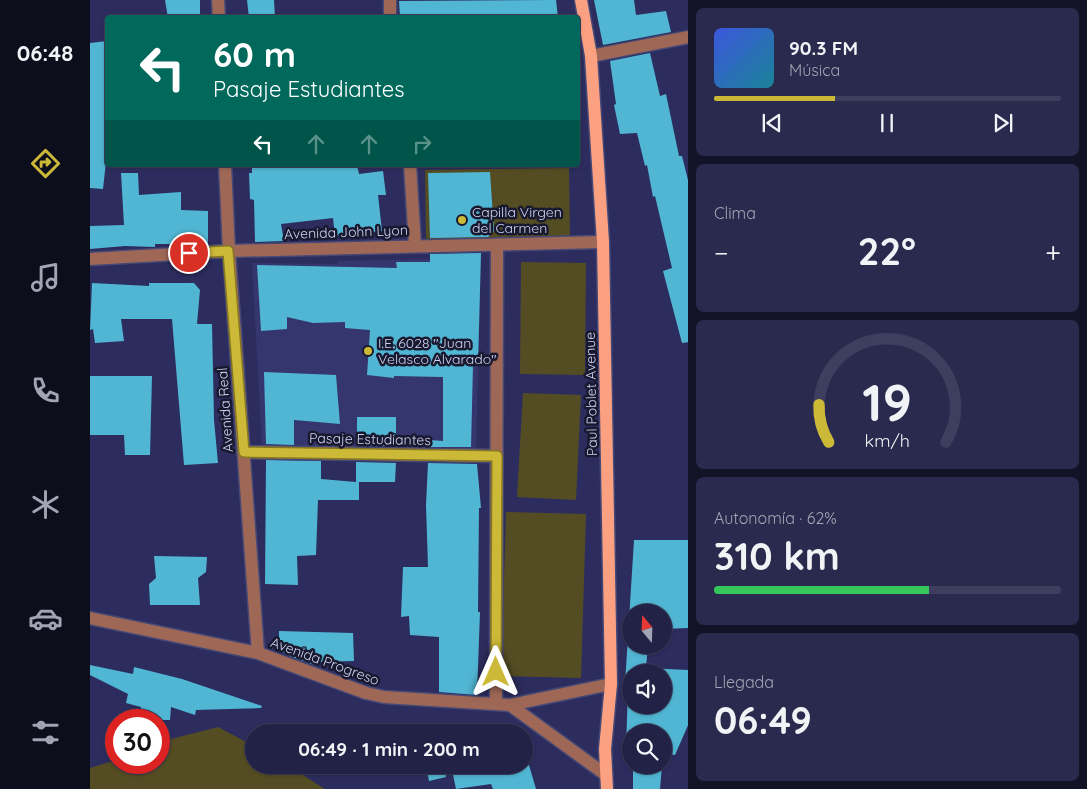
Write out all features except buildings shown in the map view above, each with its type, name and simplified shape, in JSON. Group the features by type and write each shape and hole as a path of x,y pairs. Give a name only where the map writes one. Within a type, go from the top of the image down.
{"main road":[{"name":"Paul Poblet Avenue","path":"581,0 591,56 603,242 612,684 605,749 607,789"}],"street":[{"path":"218,0 218,15"},
{"path":"390,0 390,15"},
{"path":"591,56 688,38"},
{"name":"Avenida Real","path":"225,167 228,251 258,652"},
{"path":"410,167 415,245"},
{"name":"Avenida John Lyon","path":"90,260 228,251 415,245 603,242"},
{"path":"496,704 497,245"},
{"name":"Pasaje Estudiantes","path":"244,452 497,456"},
{"name":"Avenida Progreso","path":"90,618 258,652 366,693 384,697 510,705 612,684"},
{"path":"510,705 606,775"}],"shaded area":[{"path":"569,168 570,237 426,240 425,170"},
{"name":"I.E. 6028 \"Juan Velasco Alvarado\"","path":"481,258 476,453 262,445 252,263 338,264 339,261"},
{"path":"521,262 586,263 585,375 520,374"},
{"path":"523,393 581,395 576,500 517,497"},
{"path":"506,512 586,514 581,678 501,676"},
{"path":"218,727 245,741 245,774 301,774 325,789 90,789 90,768 105,763 105,774 170,774 170,739"}],"place":[{"name":"Capilla Virgen del Carmen","path":"462,220"},
{"name":"I.E. 6028 \"Juan Velasco Alvarado\"","path":"368,351"}],"route":[{"path":"189,253 228,251 244,452 497,456 496,672"}]}
